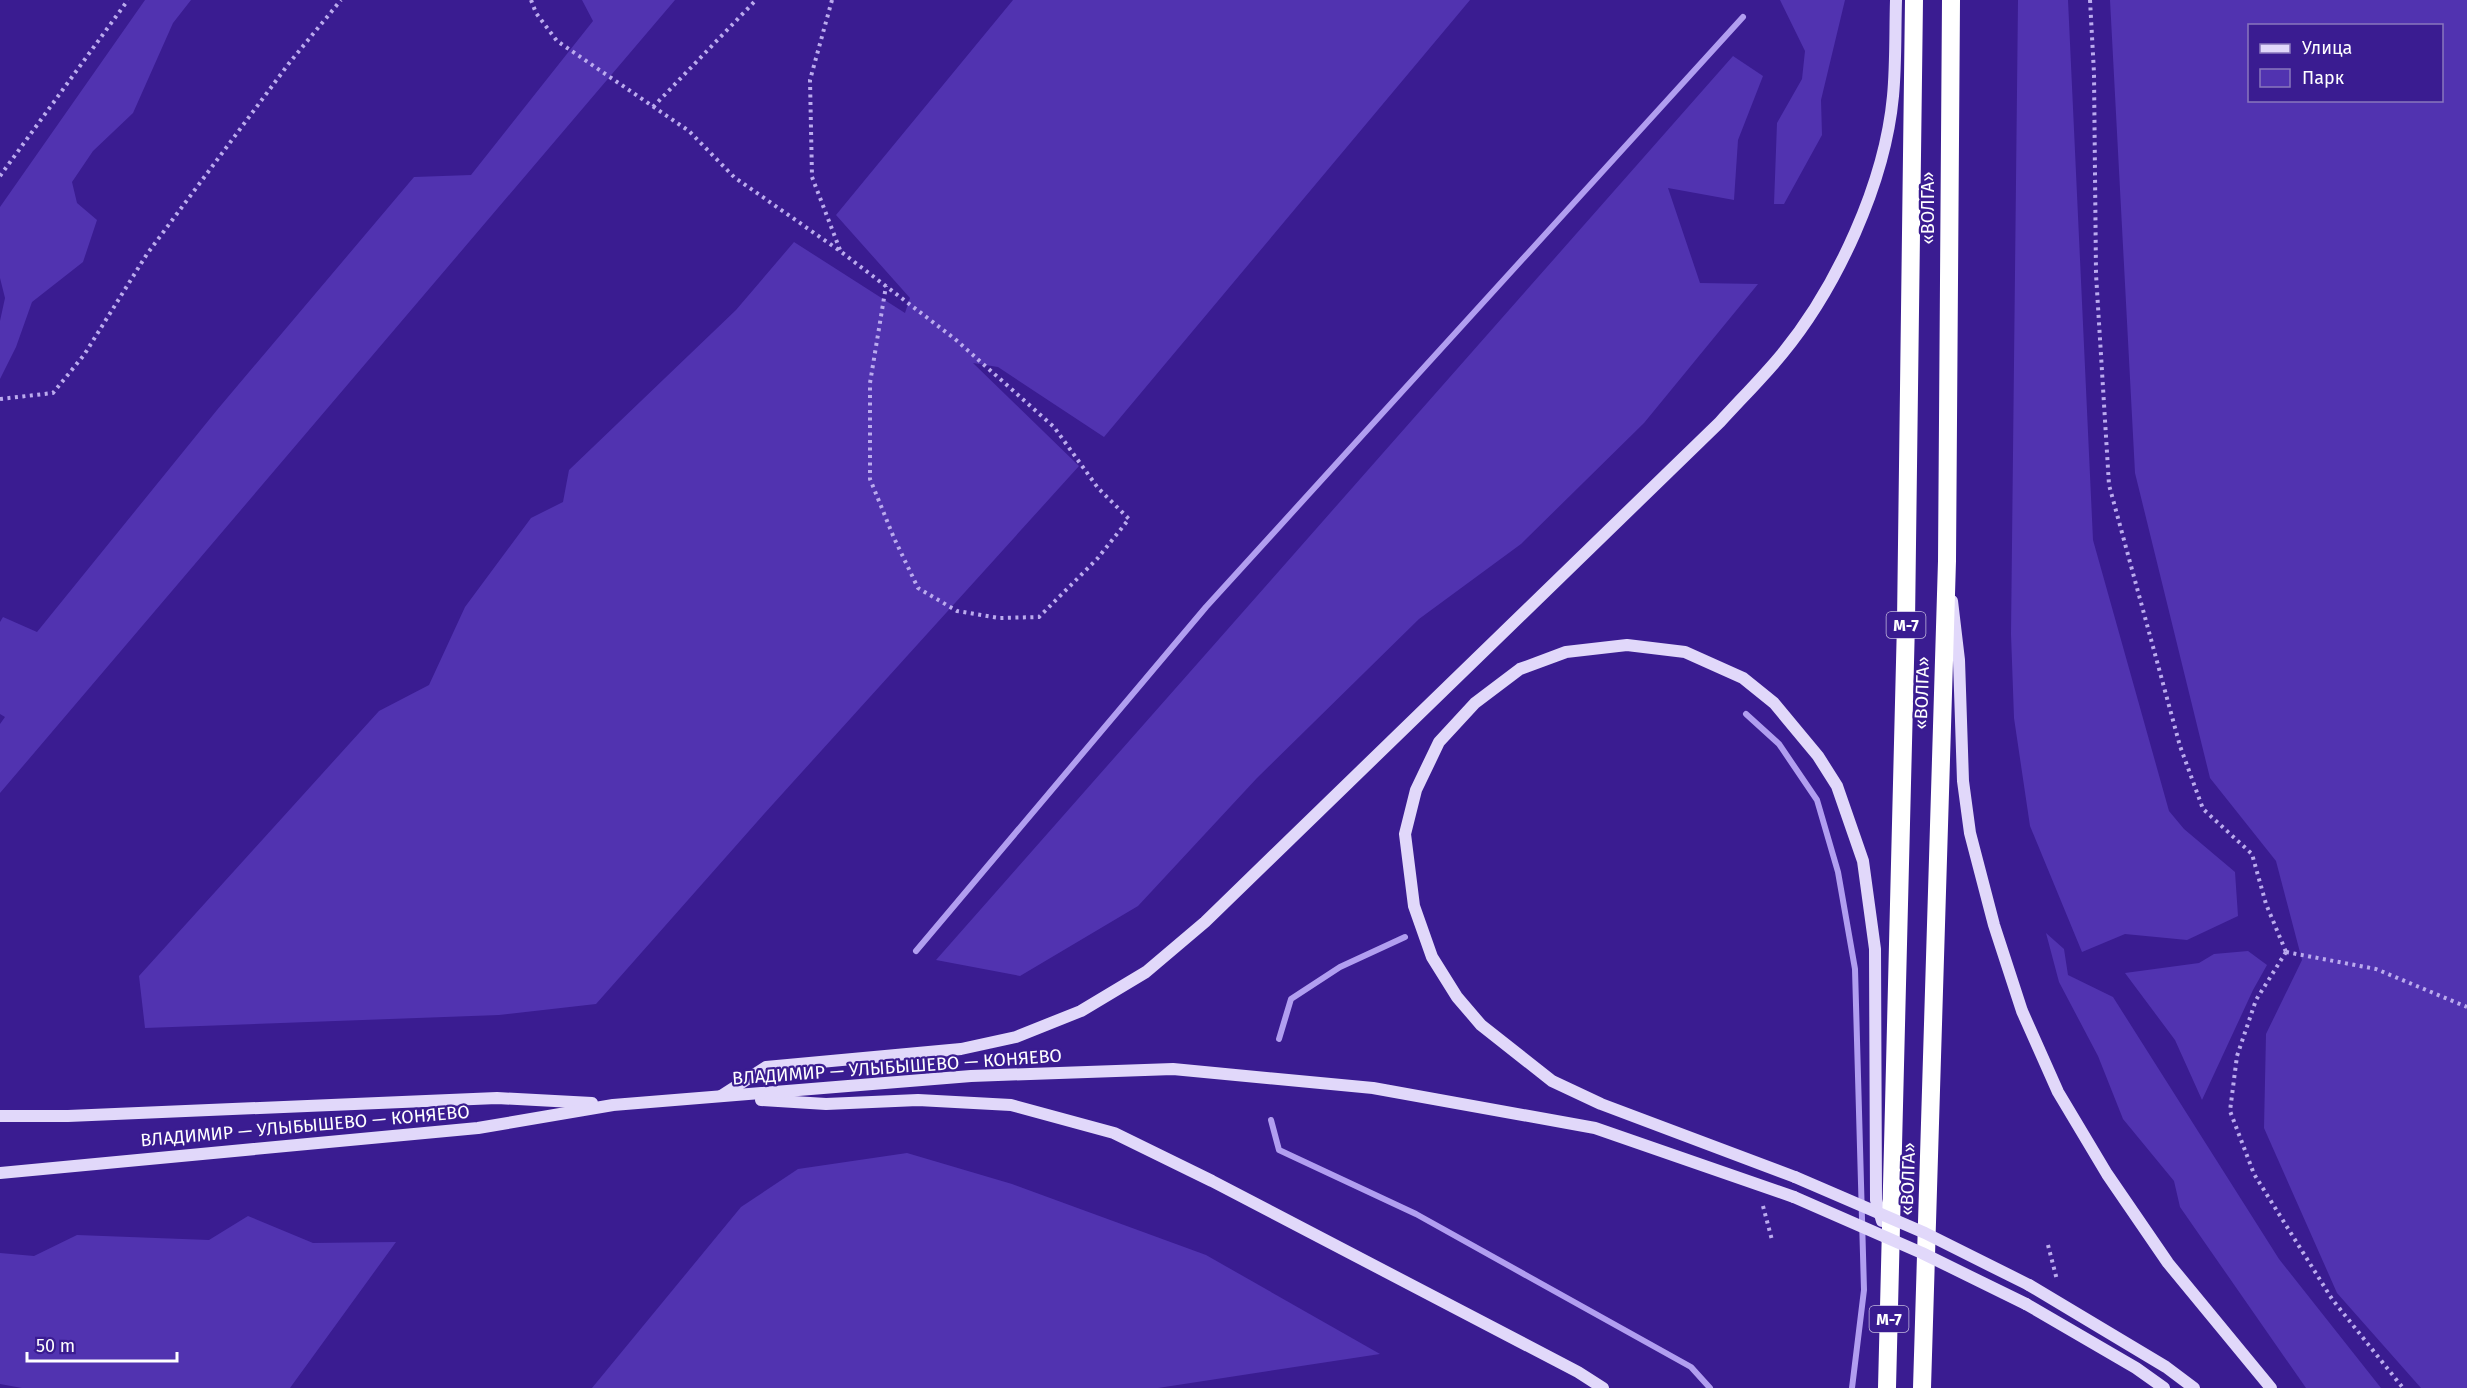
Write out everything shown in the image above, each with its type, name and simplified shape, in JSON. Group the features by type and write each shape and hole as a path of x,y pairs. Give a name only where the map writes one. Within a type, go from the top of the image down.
{"highway":[{"name":"«ВОЛГА»","path":"1887,1388 1906,622 1914,0"},
{"name":"«ВОЛГА»","path":"1922,1388 1947,561 1951,0"}],"main road":[{"path":"717,1098 766,1067 961,1049 1016,1037 1081,1011 1146,972 1205,922 1720,422 1783,353 1820,299 1846,252 1873,183 1885,141 1893,97 1896,0"},
{"path":"1947,561 1959,660 1963,781 1970,833 1994,925 2022,1011 2058,1092 2107,1174 2168,1263 2271,1388"},
{"path":"1890,1250 1876,1200 1875,949 1863,861 1837,786 1818,756 1774,703 1743,678 1685,652 1627,645 1566,652 1520,669 1475,703 1439,742 1416,790 1405,834 1414,906 1432,957 1457,998 1481,1025 1552,1081 1601,1104 1795,1177 1925,1233 2029,1285 2166,1367 2194,1388"},
{"name":"ВЛАДИМИР — УЛЫБЫШЕВО — КОНЯЕВО","path":"0,1173 478,1128 613,1105 971,1076 1173,1069 1373,1088 1595,1128 1794,1197 1922,1253 2026,1304 2136,1368 2164,1388"},
{"name":"ВЛАДИМИР — УЛЫБЫШЕВО — КОНЯЕВО","path":"0,1116 68,1116 497,1098 613,1105"},
{"path":"717,1098 826,1104 918,1100 1011,1105 1114,1134 1223,1187 1578,1372 1603,1388"}],"path":[{"path":"0,176 128,0"},
{"path":"0,399 53,393 84,356 147,254 290,62 341,0"},
{"path":"531,0 536,13 557,41 689,131 734,177 840,251 886,286 955,339 1054,427 1098,488 1129,519 1097,559 1039,617 999,618 957,611 918,588 870,478 870,383 886,286"},
{"path":"653,107 756,0"},
{"path":"832,0 810,80 812,177 840,251"},
{"path":"2090,0 2094,73 2096,274 2109,484 2180,746 2203,809 2252,854 2266,904 2286,952"},
{"path":"2286,952 2376,969 2467,1007"},
{"path":"2286,952 2256,1000 2237,1056 2230,1111 2254,1174 2332,1299 2403,1388"},
{"path":"1763,1206 1772,1240"},
{"path":"2048,1245 2056,1280"}],"green space":[{"path":"145,0 191,0 173,23 133,113 93,151 72,182 77,203 97,220 83,262 32,302 16,347 0,379 0,321 5,298 0,278 0,207"},
{"path":"582,0 675,0 0,793 0,724 5,717 0,714 0,622 3,617 37,632 217,410 414,177 471,175 593,21"},
{"path":"1013,0 1470,0 1104,437 998,367 973,363 1079,466 764,814 596,1004 499,1015 145,1028 139,976 379,711 429,685 465,607 531,518 563,502 569,470 736,310 794,242 905,313 910,298 836,215"},
{"path":"1780,0 1845,0 1821,100 1822,135 1784,204 1774,204 1777,123 1802,79 1805,51"},
{"path":"2018,0 2068,0 2093,540 2169,811 2184,829 2235,872 2238,916 2187,940 2125,934 2082,952 2030,826 2014,718 2011,634"},
{"path":"2110,0 2467,0 2467,1388 2421,1388 2337,1293 2264,1128 2266,1034 2302,960 2276,861 2210,778 2135,473"},
{"path":"1733,56 1763,76 1738,140 1734,200 1668,188 1700,283 1758,284 1644,423 1521,544 1419,619 1257,778 1138,906 1020,976 936,960"},
{"path":"2046,933 2064,949 2068,975 2113,997 2279,1259 2381,1388 2306,1388 2180,1207 2174,1181 2123,1119 2098,1056 2059,982"},
{"path":"2248,951 2267,965 2202,1100 2175,1040 2125,973 2199,963 2214,954"},
{"path":"907,1153 1012,1184 1206,1255 1380,1354 1158,1388 592,1388 741,1207 798,1169"},
{"path":"248,1216 313,1243 396,1242 290,1388 22,1388 0,1384 0,1253 34,1256 77,1235 209,1240"}],"waterway":[{"path":"916,951 1206,607 1743,17"},
{"path":"1746,714 1779,744 1817,800 1838,872 1855,969 1864,1290 1852,1388"},
{"path":"1279,1039 1291,999 1340,967 1405,937"},
{"path":"1271,1120 1279,1150 1416,1214 1691,1367 1710,1388"}]}
